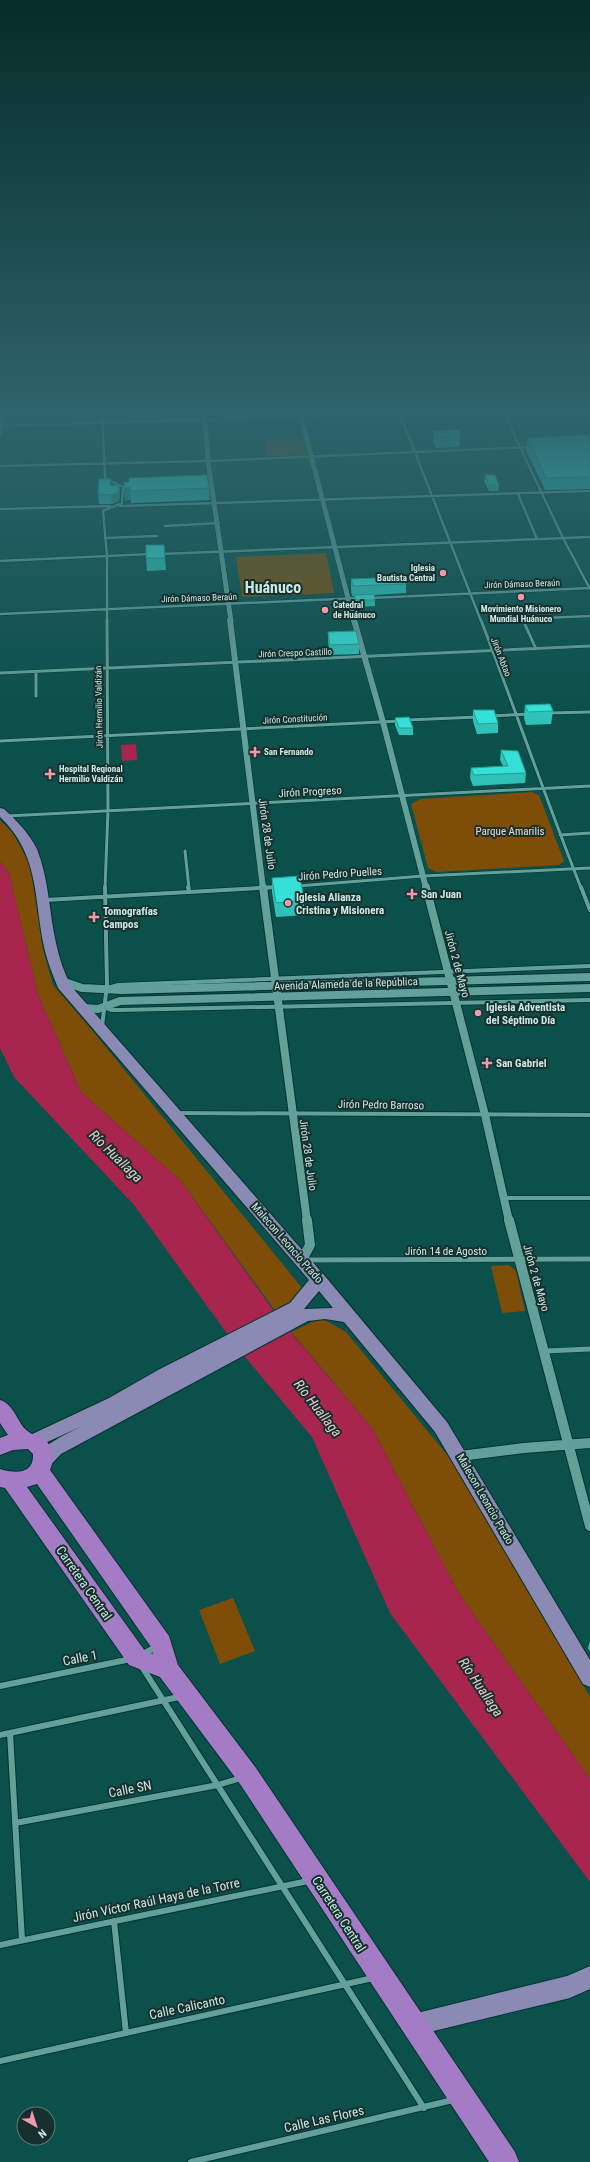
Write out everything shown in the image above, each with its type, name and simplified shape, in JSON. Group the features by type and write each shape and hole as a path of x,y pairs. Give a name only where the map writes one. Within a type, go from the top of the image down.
{"highway":[{"path":"0,1408 28,1441"},
{"path":"0,1447 7,1443 28,1441"},
{"name":"Carretera Central","path":"28,1441 39,1447 43,1454 40,1466 161,1643 168,1670 248,1776 317,1879 379,1976 505,2162"},
{"path":"5,1481 22,1481 40,1466"},
{"name":"Carretera Central","path":"5,1481 137,1658"},
{"path":"137,1658 168,1670"}],"main road":[{"name":"Malecon Leoncio Prado","path":"3,814 15,825 34,856 44,900 51,955 62,982 101,1030 350,1316 441,1427 460,1456 590,1678"},
{"path":"301,1311 318,1279"},
{"path":"40,1466 55,1449 167,1381 301,1311 350,1316"},
{"path":"28,1441 167,1381"},
{"path":"413,2025 570,1987 590,1977"}],"street":[{"name":"Jirón Hermilio Valdizán","path":"101,1030 106,989 104,896 108,810 106,669 107,556 103,511 106,510"},
{"name":"Jirón 28 de Julio","path":"217,510 229,604 234,662 244,729 252,804 309,1236 310,1245 302,1260"},
{"name":"Jirón 2 de Mayo","path":"326,510 348,599 383,722 485,1115 518,1260 545,1350 590,1526"},
{"name":"Jirón Abtao","path":"437,510 517,715 542,788 590,910"},
{"path":"525,510 537,539"},
{"path":"550,510 590,588"},
{"path":"165,526 219,523"},
{"path":"105,538 157,536"},
{"path":"0,561 590,537"},
{"name":"Jirón Dámaso Beraún","path":"0,614 590,588"},
{"path":"536,648 522,619 590,616"},
{"name":"Jirón Crespo Castillo","path":"0,673 590,646"},
{"path":"36,672 36,696"},
{"path":"546,713 590,712"},
{"name":"Jirón Constitución","path":"0,740 531,714"},
{"name":"Jirón Progreso","path":"3,814 252,804 590,786"},
{"path":"560,835 590,833"},
{"path":"185,851 189,892"},
{"name":"Jirón Pedro Puelles","path":"295,886 423,876 590,868"},
{"path":"44,900 280,887"},
{"name":"Avenida Alameda de la República","path":"106,989 118,985 590,966"},
{"name":"Avenida Alameda de la República","path":"62,982 82,988 106,989 276,987 590,977"},
{"name":"Avenida Alameda de la República","path":"83,1008 91,1011 120,1001 590,988"},
{"name":"Avenida Alameda de la República","path":"104,1007 112,1010 590,1000"},
{"name":"Jirón Pedro Barroso","path":"173,1113 485,1115 590,1114"},
{"path":"504,1198 590,1198"},
{"name":"Jirón 14 de Agosto","path":"302,1260 590,1259"},
{"path":"545,1350 590,1349"},
{"path":"460,1456 590,1443"},
{"name":"Calle 1","path":"1,1684 137,1658 161,1643"},
{"path":"137,1658 283,1886 344,1985 424,2108"},
{"path":"0,1735 188,1696"},
{"path":"10,1733 22,1940"},
{"name":"Calle SN","path":"16,1823 218,1785 248,1776"},
{"name":"Jirón Víctor Raúl Haya de la Torre","path":"0,1945 317,1879"},
{"path":"114,1921 126,2033"},
{"name":"Calle Calicanto","path":"0,2061 379,1976"},
{"name":"Calle Las Flores","path":"191,2162 424,2108 461,2097"}],"green space":[{"path":"326,553 334,593 242,597 236,557"},
{"name":"Parque Amarilis","path":"532,792 539,795 564,861 559,865 437,872 428,868 411,804 420,799"},
{"path":"0,820 12,832 30,864 43,950 53,985 96,1035 302,1288 295,1301 276,1312 180,1180 81,1092 38,995 9,873 0,861"},
{"path":"509,1265 516,1271 525,1311 502,1313 491,1266"},
{"path":"321,1318 346,1332 453,1462 590,1697 590,1779 459,1594 372,1428 291,1332"},
{"path":"233,1598 255,1651 220,1664 199,1610"}],"water":[{"path":"136,744 137,760 122,761 121,745"},
{"name":"Río Huallaga","path":"0,861 9,873 38,995 81,1092 180,1180 281,1321 372,1428 459,1594 590,1779 590,1882 390,1613 312,1437 236,1346 134,1205 14,1077 0,1048"}],"building":[{"path":"146,545 164,545 165,558 146,558"},
{"path":"404,577 406,584 353,586 351,579"},
{"path":"374,594 375,600 356,600 354,595"},
{"path":"356,631 359,644 330,645 328,632"},
{"path":"550,704 553,711 528,712 525,705"},
{"path":"473,710 494,710 498,723 478,724"},
{"path":"409,717 413,728 399,728 395,718"},
{"path":"501,750 518,751 526,773 474,775 471,768 508,766"},
{"path":"300,876 304,900 276,903 272,878"}],"place":[{"name":"Iglesia Bautista Central","path":"443,573"},
{"name":"Movimiento Misionero Mundial Huánuco","path":"521,597"},
{"name":"Catedral de Huánuco","path":"325,610"},
{"name":"San Fernando","path":"255,752"},
{"name":"Hospital Regional Hermilio Valdizán","path":"50,774"},
{"name":"San Juan","path":"412,894"},
{"name":"Iglesia Alianza Cristina y Misionera","path":"288,903"},
{"name":"Tomografías Campos","path":"94,917"},
{"name":"Iglesia Adventista del Séptimo Día","path":"478,1013"},
{"name":"San Gabriel","path":"487,1063"}],"district":[{"name":"Huánuco","path":"273,587"}]}
